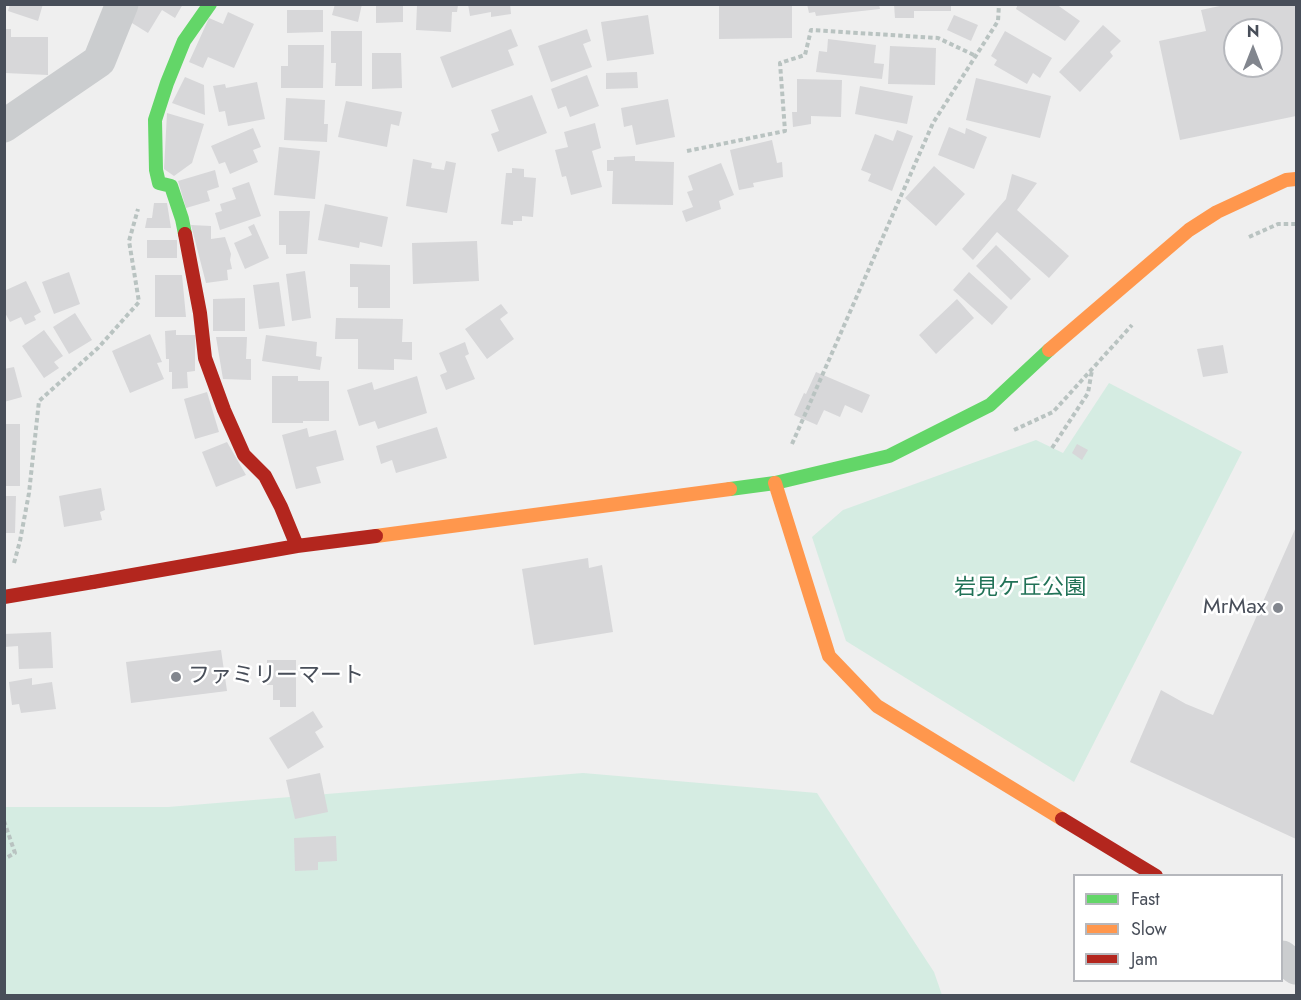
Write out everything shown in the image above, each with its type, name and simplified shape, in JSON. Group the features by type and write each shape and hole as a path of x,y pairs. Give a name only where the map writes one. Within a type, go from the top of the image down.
{"street":[{"path":"4,126 99,61 122,4"},
{"path":"210,4 184,41 167,83 155,120 156,170 159,183 171,186 182,219 206,358 224,410 244,455 265,476 297,546"},
{"path":"4,597 297,546 776,483 889,456 990,405 1058,342 1189,231 1217,212 1286,180 1296,179"},
{"path":"776,483 829,656 877,706 1153,874"},
{"path":"1283,958 1296,968"}],"path":[{"path":"776,483 933,123 998,21 999,4"},
{"path":"687,151 785,131 780,63 806,55 811,30 938,38 976,56"},
{"path":"14,564 29,493 39,401 98,348 139,302 129,241 143,193 171,186"},
{"path":"1052,448 1088,393 1092,369"},
{"path":"4,822 15,853 4,859"}],"green space":[{"name":"岩見ケ丘公園","path":"1109,383 1242,452 1074,782 846,641 812,537 843,510 1036,440 1063,453"},
{"path":"583,773 817,793 934,972 942,995 5,995 4,807 168,807"}],"building":[{"path":"10,4 43,4 38,21 8,11"},
{"path":"125,4 183,4 175,18 162,10 148,33 119,15"},
{"path":"335,4 362,4 358,22 332,15"},
{"path":"376,4 403,4 403,22 376,23"},
{"path":"468,4 510,4 511,14 491,17 491,12 470,16"},
{"path":"719,4 792,4 792,38 719,39"},
{"path":"807,4 879,4 880,9 816,16 815,12 809,13"},
{"path":"894,4 951,4 951,11 914,11 914,18 895,18"},
{"path":"1018,4 1056,4 1080,21 1065,41 1016,9"},
{"path":"1229,4 1296,4 1296,116 1180,140 1159,41 1206,31 1201,10"},
{"path":"417,5 458,5 457,12 452,12 451,32 416,30"},
{"path":"287,10 323,10 323,32 287,33"},
{"path":"228,12 254,24 234,68 208,57 203,68 189,62 209,18 223,24"},
{"path":"648,15 654,54 607,61 601,22"},
{"path":"954,15 978,25 971,41 947,30"},
{"path":"1103,25 1121,41 1110,52 1113,56 1080,92 1059,72"},
{"path":"5,29 11,29 11,37 48,37 48,75 5,73"},
{"path":"511,29 518,46 508,50 514,65 452,88 440,57"},
{"path":"587,29 591,41 583,44 592,67 551,82 538,46"},
{"path":"331,31 362,31 362,86 335,86 336,63 331,63"},
{"path":"1005,31 1052,58 1040,78 1033,73 1027,84 994,65 997,60 991,56"},
{"path":"828,39 876,45 874,63 884,64 882,79 816,72 819,51 827,52"},
{"path":"288,45 324,45 323,88 281,88 281,66 288,66"},
{"path":"890,46 936,48 935,85 888,84"},
{"path":"372,53 401,53 402,88 372,89"},
{"path":"637,72 638,88 606,89 606,73"},
{"path":"587,75 599,106 570,117 566,106 558,109 551,89"},
{"path":"185,77 204,85 205,115 172,103"},
{"path":"976,78 1051,96 1040,138 966,120"},
{"path":"797,79 842,80 841,117 811,116 811,124 793,127 792,112 797,112"},
{"path":"257,82 265,119 228,126 225,111 219,112 213,86 225,84 226,88"},
{"path":"860,86 913,96 907,124 855,114"},
{"path":"532,95 547,133 498,152 491,134 499,131 491,110"},
{"path":"286,98 325,100 324,124 328,124 327,142 284,140"},
{"path":"668,99 675,137 636,145 632,125 624,127 621,108"},
{"path":"346,101 402,112 399,126 391,124 387,147 338,137"},
{"path":"167,113 204,124 192,163 174,176 164,169"},
{"path":"595,123 601,148 592,151 602,187 571,195 566,176 562,177 555,150 568,147 564,132"},
{"path":"949,127 965,134 966,128 987,137 974,169 938,155"},
{"path":"253,128 261,147 253,150 258,162 230,174 225,162 219,164 211,146"},
{"path":"897,130 913,136 892,191 868,181 871,174 861,170 875,134 893,141"},
{"path":"772,140 777,163 782,162 783,177 753,183 754,187 739,190 730,150"},
{"path":"279,147 320,151 315,199 274,195"},
{"path":"635,156 635,161 674,162 673,205 612,204 613,171 607,171 607,160 614,160 614,157"},
{"path":"413,159 432,163 431,168 444,170 446,161 456,163 447,213 406,206"},
{"path":"721,163 734,195 719,201 721,209 686,222 682,211 693,207 687,192 693,190 688,176"},
{"path":"934,166 965,194 936,226 905,198"},
{"path":"512,168 524,169 524,177 536,178 533,217 522,216 522,221 513,221 513,225 501,224 506,173 512,173"},
{"path":"215,170 219,187 207,191 210,201 186,208 178,181"},
{"path":"1012,174 1037,183 1017,210 1069,256 1049,278 997,232 973,260 962,249 1006,199"},
{"path":"249,182 261,216 220,230 215,213 222,211 220,204 236,199 232,188"},
{"path":"154,203 167,203 171,228 145,228 147,218 152,218"},
{"path":"325,204 388,217 382,247 360,242 359,248 318,240"},
{"path":"279,211 310,211 307,254 286,254 286,245 279,245"},
{"path":"254,224 269,258 245,269 234,243 252,235 248,227"},
{"path":"191,225 211,226 211,239 225,237 231,254 232,269 227,270 228,280 206,283"},
{"path":"147,240 177,240 177,258 147,258"},
{"path":"477,241 479,281 413,284 412,243"},
{"path":"996,245 1031,279 1011,300 976,266"},
{"path":"350,264 390,265 390,308 358,308 358,287 350,287"},
{"path":"305,271 311,318 292,321 286,274"},
{"path":"69,272 80,304 54,314 42,282"},
{"path":"969,272 1008,307 992,325 953,290"},
{"path":"155,275 182,275 186,317 155,317"},
{"path":"26,281 41,312 34,316 36,320 25,325 21,317 10,322 4,311 4,291"},
{"path":"279,282 285,326 259,329 253,285"},
{"path":"245,298 245,331 213,331 213,299"},
{"path":"957,299 974,318 936,354 919,335"},
{"path":"501,304 508,313 500,319 514,339 487,359 465,329"},
{"path":"75,313 92,340 69,354 53,327"},
{"path":"336,318 403,319 402,342 412,342 412,360 394,359 394,370 358,369 358,339 335,339"},
{"path":"44,330 63,356 54,362 59,368 44,378 22,346"},
{"path":"176,330 176,335 195,335 195,371 187,372 188,388 172,389 172,372 169,372 169,359 166,359 165,331"},
{"path":"150,334 162,362 157,363 164,379 130,393 112,351"},
{"path":"266,335 317,342 316,356 322,357 320,370 262,361"},
{"path":"216,337 247,337 246,359 251,359 251,380 223,379"},
{"path":"465,342 469,354 465,356 475,379 446,390 440,375 447,372 439,353"},
{"path":"1223,345 1228,373 1203,377 1197,349"},
{"path":"14,367 22,397 4,402 4,369"},
{"path":"816,372 870,395 862,413 845,405 840,417 824,410 817,425 794,415"},
{"path":"272,376 298,376 298,381 329,381 329,421 272,423"},
{"path":"417,376 427,413 378,429 375,421 359,426 347,390 372,382 374,390"},
{"path":"207,392 219,432 195,439 184,399"},
{"path":"4,424 20,424 20,486 4,486"},
{"path":"437,427 447,458 396,473 392,460 381,464 376,446"},
{"path":"307,428 309,437 336,430 344,460 316,467 321,483 296,489 282,435"},
{"path":"227,442 246,475 216,487 202,452"},
{"path":"1077,444 1088,450 1082,460 1072,453"},
{"path":"101,488 105,510 100,512 102,520 64,527 59,496"},
{"path":"4,496 16,496 15,533 4,533"},
{"name":"MrMax","path":"1296,527 1296,839 1130,762 1161,690 1213,715"},
{"path":"588,558 589,568 602,565 613,632 534,645 522,569"},
{"path":"51,632 53,668 19,669 18,646 4,647 4,634"},
{"name":"ファミリーマート","path":"221,650 227,691 131,703 126,662"},
{"path":"267,660 296,660 296,707 280,707 280,700 273,700 273,685 267,685"},
{"path":"32,678 32,685 52,682 56,709 21,713 19,704 12,705 9,682"},
{"path":"313,711 323,727 315,732 324,747 288,769 269,738"},
{"path":"320,773 328,812 295,819 286,780"},
{"path":"336,836 337,861 318,862 318,870 295,871 294,838"}],"traffic: fast":[{"path":"185,234 171,186 159,183 156,170 155,120 184,41 210,4"},
{"path":"730,489 775,483 889,456 990,405 1049,350"}],"traffic: slow":[{"path":"1049,350 1189,230 1217,212 1286,180 1296,179"},
{"path":"775,483 829,656 877,706 1062,819"},
{"path":"376,536 730,489"}],"traffic: jam":[{"path":"185,234 200,313 205,358 244,455 265,476 297,546"},
{"path":"93,582 297,546 376,536"},
{"path":"4,597 93,582"},
{"path":"1062,819 1153,874"}],"place":[{"name":"MrMax","path":"1278,608"},
{"name":"ファミリーマート","path":"176,677"}]}
